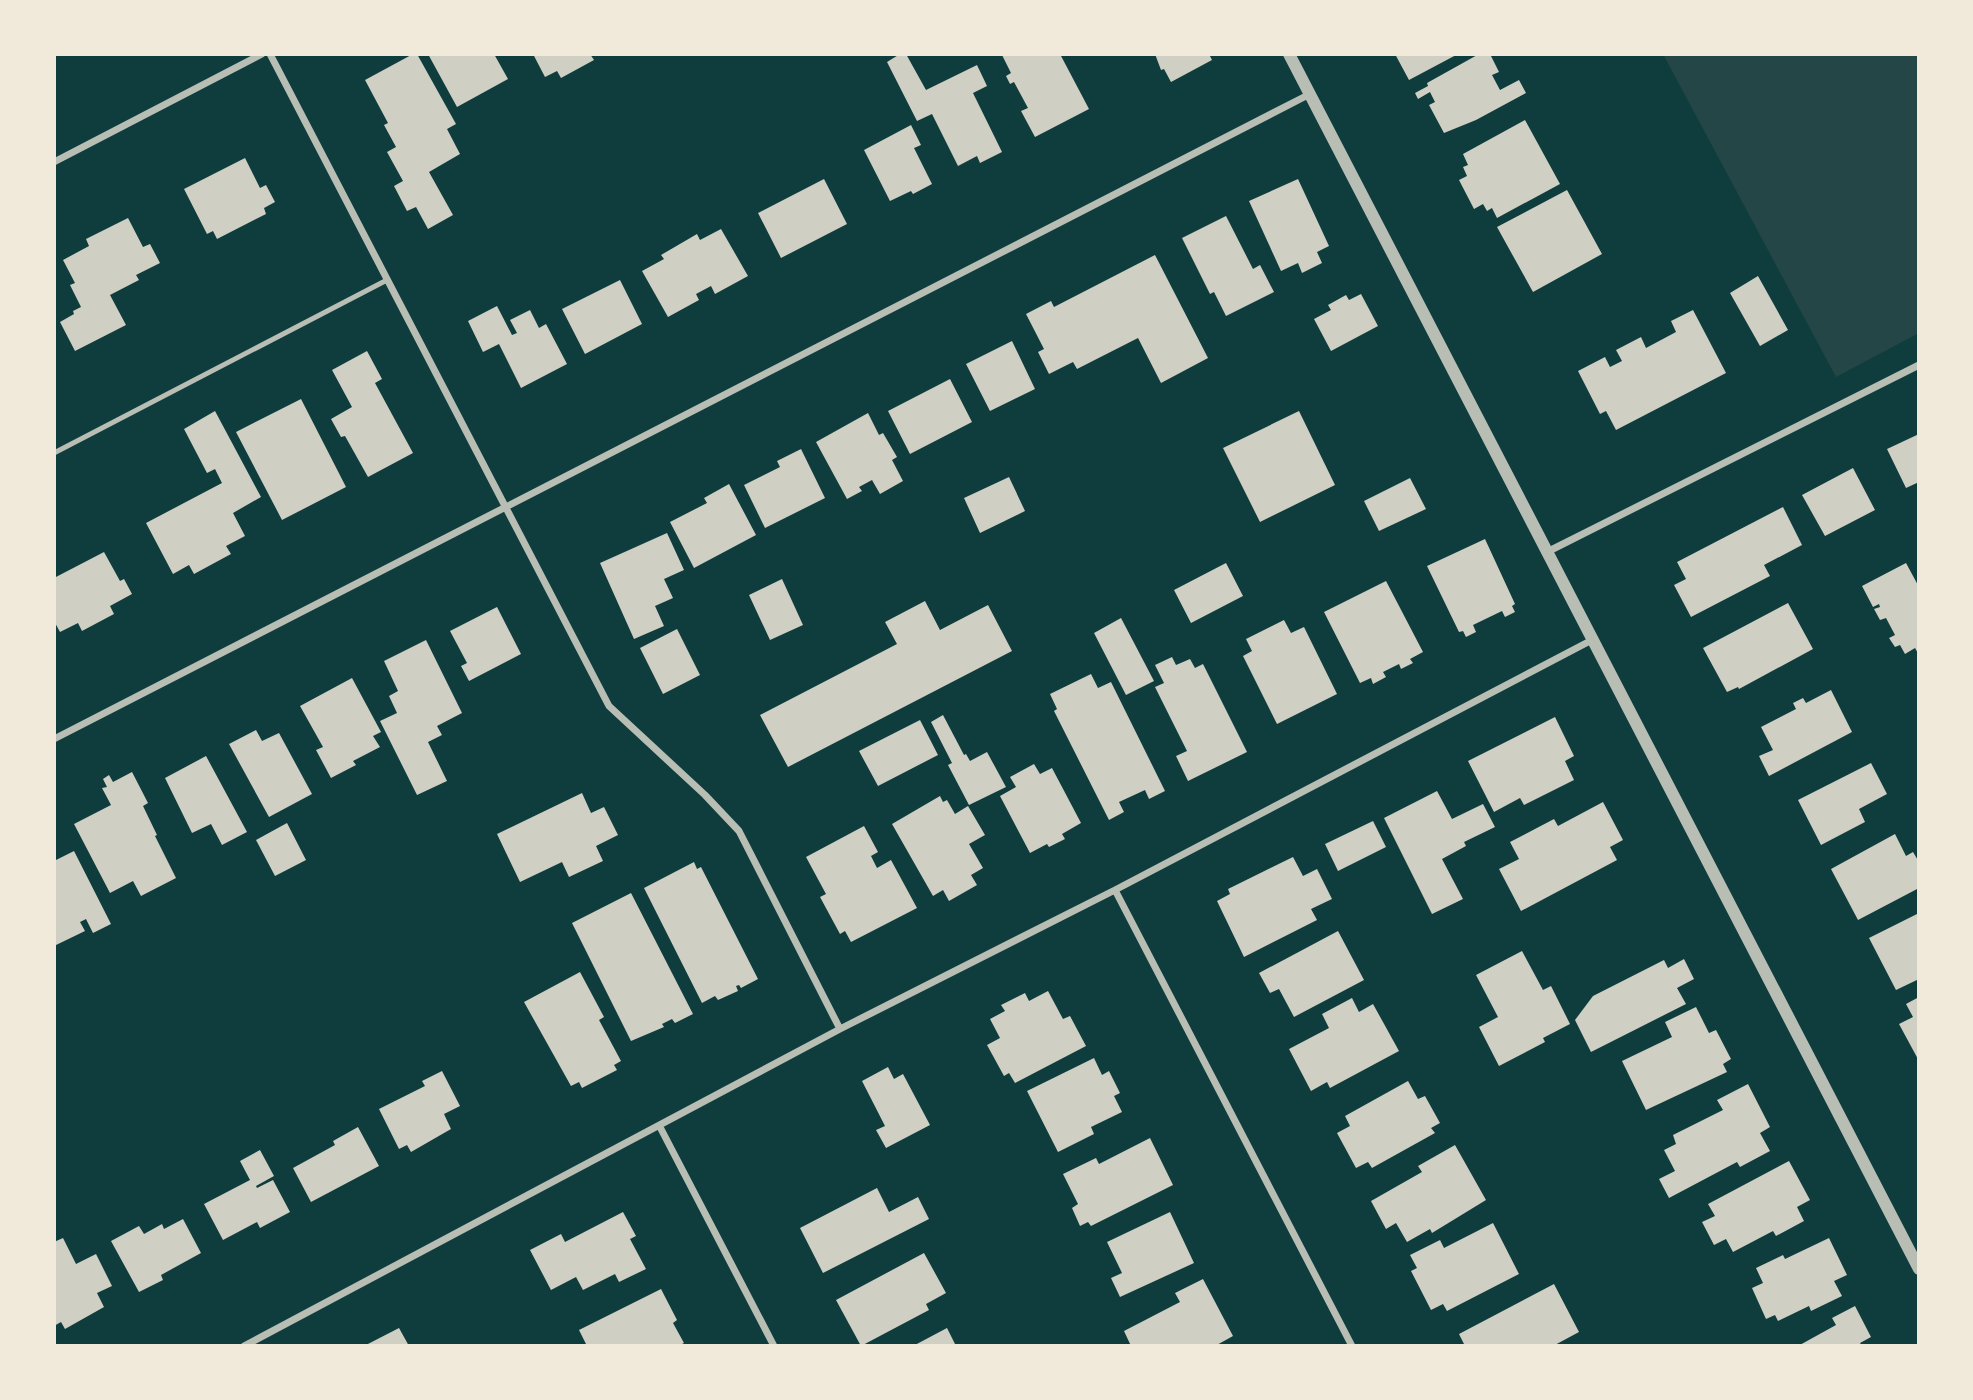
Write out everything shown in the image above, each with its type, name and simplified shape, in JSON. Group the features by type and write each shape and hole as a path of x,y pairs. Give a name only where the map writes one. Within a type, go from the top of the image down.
{"street":[{"path":"54,162 262,54"},
{"path":"270,54 609,706 705,795 739,831 839,1029"},
{"path":"1289,54 1919,1269"},
{"path":"54,739 1310,94"},
{"path":"1547,552 1919,365"},
{"path":"244,1346 839,1029 1115,890 1592,640"},
{"path":"1115,890 1352,1346"},
{"path":"660,1126 774,1346"}],"lane":[{"path":"54,453 387,279"}],"shaded area":[{"path":"1663,54 1919,54 1919,333 1836,377"}],"building":[{"path":"417,54 456,124 447,129 460,154 429,172 453,215 428,229 416,207 407,211 394,186 403,181 387,152 396,147 384,125 388,123 365,80"},
{"path":"428,54 494,54 508,79 457,107"},
{"path":"533,54 590,54 594,60 561,78 557,71 545,77"},
{"path":"900,54 906,54 926,90 977,65 987,86 973,93 1002,152 980,163 977,156 958,166 932,114 917,121 887,62"},
{"path":"1060,54 1089,109 1035,137 1021,111 1028,108 1014,82 1010,84 1006,76 1011,73 1002,55"},
{"path":"1155,54 1209,54 1212,60 1171,82 1164,69 1161,70"},
{"path":"1395,54 1458,54 1409,80"},
{"path":"1479,54 1490,54 1499,72 1492,75 1500,90 1519,80 1526,93 1476,120 1444,133 1429,105 1435,102 1430,92 1418,99 1415,93 1428,86 1427,83"},
{"path":"1525,120 1560,184 1497,218 1492,208 1487,211 1483,204 1474,209 1459,180 1467,176 1463,167 1468,165 1463,154"},
{"path":"911,125 921,145 914,148 932,184 913,194 911,191 890,201 864,150"},
{"path":"245,158 260,188 266,185 275,202 264,208 266,214 217,239 213,231 207,234 184,189"},
{"path":"824,179 847,224 781,258 758,213"},
{"path":"1298,179 1329,246 1317,252 1322,263 1302,273 1298,263 1281,271 1249,201"},
{"path":"1567,190 1602,254 1533,292 1497,227"},
{"path":"1226,216 1253,269 1260,265 1274,292 1226,316 1214,292 1210,294 1182,238"},
{"path":"128,218 143,247 150,244 160,263 136,275 139,280 110,295 126,325 75,351 60,322 81,307 70,285 75,283 63,260 89,246 86,239"},
{"path":"721,229 748,276 715,294 711,286 696,294 699,300 668,317 642,271 664,259 661,255 697,234 700,240"},
{"path":"1155,255 1208,358 1161,383 1138,338 1077,369 1073,362 1049,374 1038,352 1044,349 1026,314 1051,301 1054,307"},
{"path":"1758,276 1788,330 1760,346 1730,293"},
{"path":"620,280 642,324 585,354 562,309"},
{"path":"1361,294 1378,326 1331,351 1314,319 1331,310 1328,305 1346,295 1349,300"},
{"path":"497,306 512,335 517,333 510,320 530,310 539,328 546,324 567,364 521,388 499,344 483,352 468,321"},
{"path":"1693,310 1726,373 1616,430 1606,411 1600,414 1578,371 1605,357 1610,367 1622,361 1616,350 1641,337 1646,348 1676,332 1671,321"},
{"path":"1012,341 1035,389 990,411 966,364"},
{"path":"367,351 382,379 375,383 413,453 368,477 345,436 341,437 331,419 352,407 332,370"},
{"path":"950,379 972,422 910,454 888,411"},
{"path":"301,399 346,487 282,520 236,432"},
{"path":"215,411 261,497 233,513 245,536 226,546 231,554 194,574 189,565 173,574 146,523 222,483 215,469 207,473 184,429"},
{"path":"1299,411 1335,485 1260,522 1223,448"},
{"path":"868,413 879,435 883,433 897,457 892,460 903,481 880,494 872,480 859,487 862,491 847,499 816,442"},
{"path":"1919,434 1919,482 1906,488 1887,449"},
{"path":"801,449 825,498 765,528 744,485 780,467 777,461"},
{"path":"1853,468 1875,510 1825,536 1802,495"},
{"path":"1009,477 1025,511 980,533 964,498"},
{"path":"1410,478 1426,509 1379,531 1364,501"},
{"path":"729,484 756,535 694,568 670,522 707,503 704,498"},
{"path":"1783,507 1802,545 1764,565 1770,576 1691,617 1674,585 1686,579 1677,562"},
{"path":"667,533 684,570 664,579 673,598 655,606 664,626 634,639 600,563"},
{"path":"1485,539 1515,604 1512,606 1515,612 1505,617 1502,611 1473,625 1476,632 1466,637 1463,631 1459,632 1427,566"},
{"path":"104,552 120,581 124,579 132,594 110,606 114,614 82,631 78,623 60,632 54,621 54,578"},
{"path":"1226,563 1243,596 1191,623 1174,590"},
{"path":"1906,563 1919,587 1919,655 1915,648 1905,654 1900,645 1895,647 1889,638 1895,635 1886,618 1880,620 1874,609 1880,607 1879,604 1873,607 1862,586"},
{"path":"782,579 803,625 770,640 749,595"},
{"path":"1386,581 1423,652 1410,659 1413,663 1401,669 1399,664 1383,672 1386,677 1373,684 1371,678 1360,683 1324,612"},
{"path":"925,601 940,630 988,605 1012,651 788,767 760,715 897,644 885,622"},
{"path":"1788,603 1813,649 1739,689 1738,687 1727,692 1703,648"},
{"path":"497,607 521,654 469,681 461,666 467,663 450,631"},
{"path":"1121,618 1154,681 1126,695 1094,633"},
{"path":"1284,620 1291,633 1304,627 1337,694 1277,724 1243,656 1252,651 1246,639"},
{"path":"677,629 700,675 663,694 640,648"},
{"path":"426,640 462,713 437,726 442,735 428,742 447,781 417,795 380,721 397,713 389,696 398,691 384,661"},
{"path":"1172,657 1176,665 1190,659 1195,668 1203,664 1247,752 1188,781 1176,756 1187,751 1155,687 1164,683 1155,665"},
{"path":"1091,674 1098,688 1111,682 1165,791 1149,799 1145,790 1119,802 1124,812 1109,820 1054,711 1057,709 1050,694"},
{"path":"352,678 381,732 373,736 380,747 353,761 356,765 331,778 316,750 323,747 300,706"},
{"path":"1831,690 1852,732 1769,776 1759,756 1773,750 1761,727 1796,709 1793,703 1803,698 1806,703"},
{"path":"943,715 964,755 966,754 970,761 987,752 1006,787 969,805 948,765 952,763 931,722"},
{"path":"1555,717 1574,756 1565,761 1574,780 1524,805 1520,798 1494,812 1468,761"},
{"path":"920,720 938,755 878,786 859,751"},
{"path":"256,730 262,741 279,733 312,794 269,817 229,744"},
{"path":"206,756 247,832 222,845 211,824 192,833 165,778"},
{"path":"1871,763 1887,794 1859,809 1865,822 1821,845 1798,800"},
{"path":"1034,764 1040,774 1052,768 1081,823 1062,834 1065,839 1030,853 1000,796 1016,787 1010,777"},
{"path":"132,772 148,803 143,806 157,835 155,836 176,878 141,896 133,881 110,893 74,824 111,805 102,788 107,787 103,779 109,775 113,782"},
{"path":"1437,791 1452,819 1483,804 1495,827 1464,842 1466,846 1442,859 1463,899 1432,914 1384,818"},
{"path":"582,793 591,813 604,807 618,835 596,846 603,861 569,877 562,862 520,882 497,834"},
{"path":"940,796 943,802 947,800 955,814 968,806 985,835 969,844 983,868 971,875 977,885 949,901 943,890 933,896 892,824"},
{"path":"1603,802 1623,840 1610,847 1617,860 1521,911 1499,869 1519,859 1510,842 1554,819 1558,826"},
{"path":"1373,821 1386,847 1338,871 1325,844"},
{"path":"287,823 306,860 275,876 256,840"},
{"path":"864,826 878,852 871,856 877,868 891,860 917,908 851,942 845,931 840,934 820,897 826,894 806,857"},
{"path":"1895,834 1906,856 1913,852 1919,862 1919,888 1858,920 1831,869"},
{"path":"74,851 111,924 93,933 86,919 80,922 85,931 54,946 54,861"},
{"path":"1293,857 1303,876 1317,869 1332,899 1311,909 1317,920 1244,957 1217,901 1230,894 1228,889"},
{"path":"694,862 697,869 701,867 758,979 741,988 736,986 738,991 718,1000 715,996 702,1003 644,888"},
{"path":"631,893 693,1014 675,1023 672,1019 662,1024 664,1027 631,1041 572,923"},
{"path":"1919,913 1919,979 1896,990 1869,938"},
{"path":"1338,931 1364,980 1294,1017 1279,989 1270,993 1259,973"},
{"path":"1522,951 1543,990 1551,986 1570,1024 1543,1038 1545,1042 1499,1066 1479,1027 1498,1017 1476,975"},
{"path":"1684,959 1694,979 1677,988 1686,1004 1591,1052 1575,1020 1593,996 1664,960 1668,968"},
{"path":"580,972 604,1017 599,1020 621,1061 614,1065 617,1070 582,1088 579,1082 571,1086 524,1002"},
{"path":"1048,991 1063,1019 1070,1016 1086,1046 1015,1083 1009,1073 1004,1076 987,1045 1000,1038 990,1019 1005,1011 1001,1005 1025,993 1029,1001"},
{"path":"1919,997 1919,1061 1899,1024 1913,1017 1906,1004"},
{"path":"1352,998 1359,1012 1373,1004 1399,1051 1330,1088 1327,1082 1311,1091 1289,1049 1329,1028 1322,1014"},
{"path":"1696,1007 1709,1033 1716,1030 1731,1059 1723,1064 1727,1072 1646,1110 1622,1061 1672,1037 1665,1022"},
{"path":"1094,1058 1102,1075 1109,1071 1120,1093 1114,1096 1122,1112 1091,1127 1094,1134 1058,1152 1027,1091"},
{"path":"888,1067 894,1079 903,1074 930,1125 886,1148 876,1130 885,1126 862,1081"},
{"path":"442,1071 460,1106 444,1114 451,1129 411,1152 407,1145 399,1149 379,1109 425,1086 422,1081"},
{"path":"1408,1081 1418,1099 1425,1096 1440,1123 1431,1128 1435,1133 1372,1168 1368,1162 1356,1168 1337,1133 1350,1126 1345,1116"},
{"path":"1748,1084 1770,1127 1760,1133 1770,1151 1740,1167 1737,1162 1669,1198 1659,1179 1675,1171 1664,1150 1676,1144 1673,1135 1723,1110 1717,1100"},
{"path":"358,1127 379,1166 311,1202 293,1168 335,1145 333,1141"},
{"path":"1150,1138 1173,1185 1091,1226 1088,1222 1080,1226 1072,1208 1078,1204 1063,1174 1096,1158 1099,1164"},
{"path":"1455,1145 1486,1200 1432,1233 1430,1229 1407,1242 1396,1223 1386,1229 1371,1201 1422,1172 1418,1166"},
{"path":"260,1150 274,1176 256,1186 257,1188 273,1180 290,1212 260,1228 257,1222 223,1240 204,1204 250,1180 240,1161"},
{"path":"1789,1161 1810,1200 1797,1207 1804,1221 1776,1236 1773,1231 1733,1252 1726,1239 1714,1245 1702,1222 1715,1216 1708,1204"},
{"path":"877,1188 889,1212 918,1197 929,1219 823,1273 800,1228"},
{"path":"623,1212 636,1236 630,1239 646,1269 619,1282 615,1274 583,1290 576,1277 551,1290 530,1250 561,1234 565,1242"},
{"path":"1170,1212 1194,1263 1120,1297 1111,1278 1122,1273 1107,1242"},
{"path":"183,1219 201,1253 161,1275 163,1280 139,1292 111,1241 139,1226 144,1234 162,1224 164,1229"},
{"path":"1493,1223 1519,1274 1447,1311 1443,1304 1431,1310 1411,1271 1417,1268 1410,1255 1440,1240 1444,1248"},
{"path":"63,1238 76,1264 96,1254 112,1286 97,1293 104,1307 65,1329 61,1322 54,1326 54,1242"},
{"path":"1829,1238 1847,1275 1834,1281 1842,1296 1811,1311 1809,1306 1778,1321 1775,1315 1766,1319 1752,1288 1763,1283 1756,1268 1783,1255 1785,1259"},
{"path":"924,1253 946,1293 926,1304 929,1310 861,1346 836,1300"},
{"path":"1203,1279 1233,1336 1215,1346 1131,1346 1124,1331 1180,1302 1175,1293"},
{"path":"1554,1284 1579,1332 1553,1346 1465,1346 1459,1334"},
{"path":"661,1289 677,1320 673,1323 684,1343 678,1346 587,1346 579,1330"},
{"path":"1855,1306 1871,1337 1860,1343 1862,1346 1798,1346 1836,1325 1832,1318"},
{"path":"399,1328 409,1346 364,1346"},
{"path":"947,1328 956,1346 913,1346"}]}
